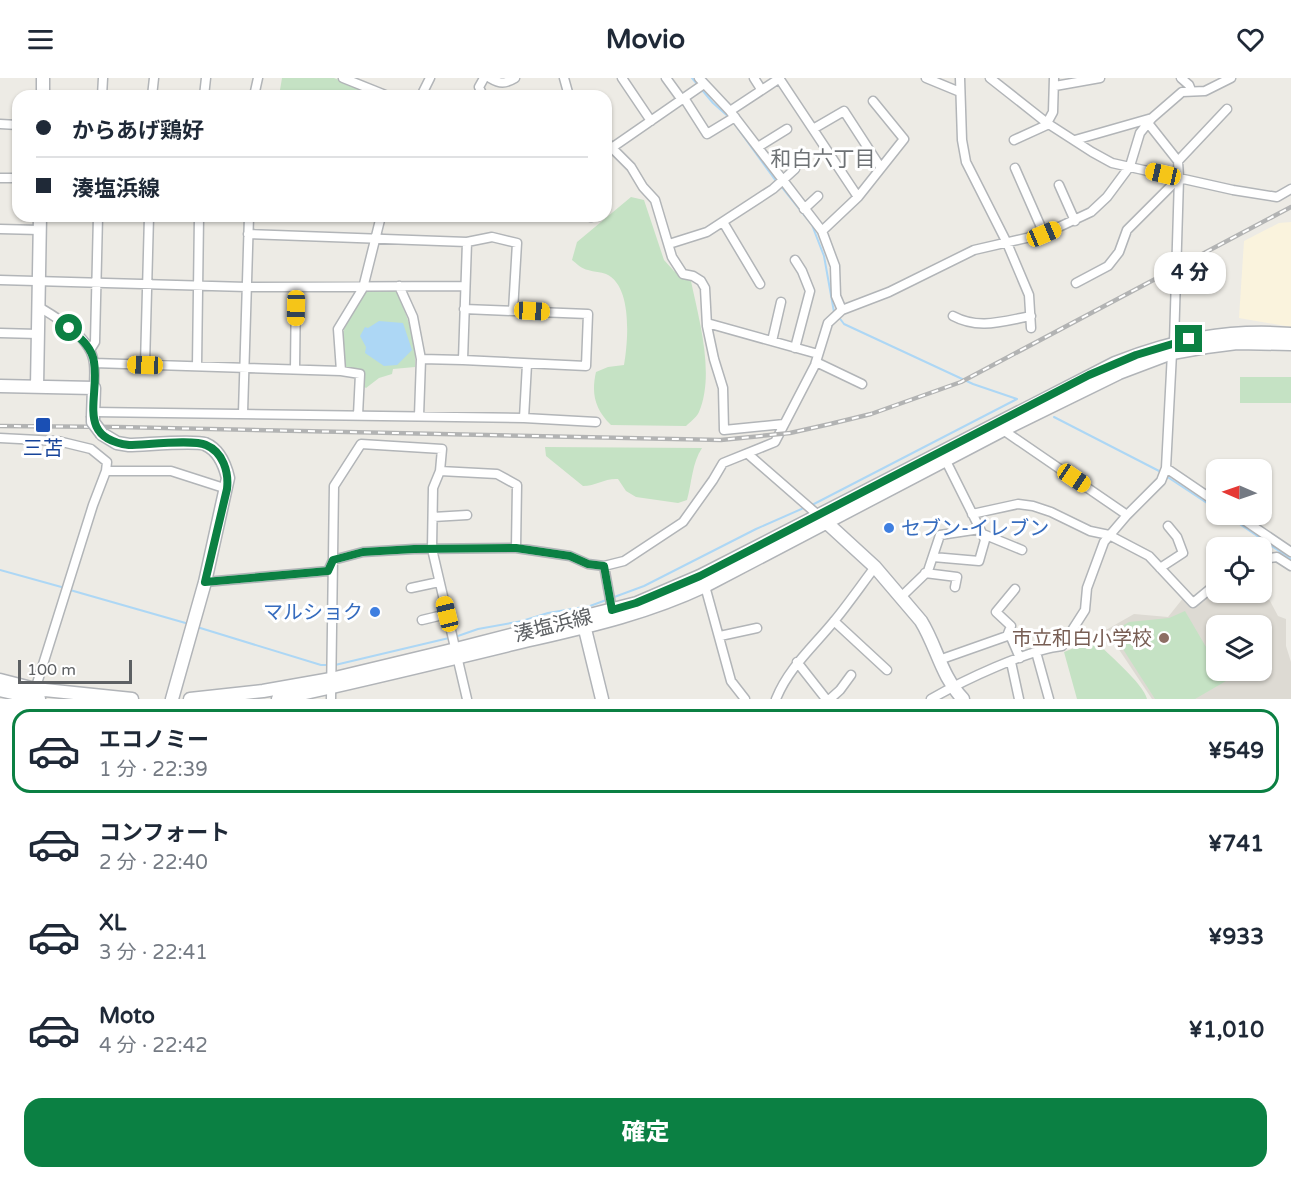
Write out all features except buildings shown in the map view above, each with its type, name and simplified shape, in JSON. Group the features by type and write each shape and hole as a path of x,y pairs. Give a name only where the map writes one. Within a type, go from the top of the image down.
{"main road":[{"path":"38,387 40,222"},
{"name":"湊塩浜線","path":"278,699 331,688 457,653 650,610 705,586 823,519 1089,375 1136,355 1228,333 1291,334"},
{"name":"湊塩浜線","path":"584,623 612,610 669,590 823,519 1173,348 1238,343 1291,344"},
{"path":"0,386 94,388 93,422 102,434 117,443 129,445 205,444 218,453 225,464 228,478 227,489 205,582 172,699"},
{"path":"823,519 875,567 927,630 951,687 963,699"},
{"path":"584,623 602,699"},
{"path":"0,681 34,696"},
{"name":"湊塩浜線","path":"190,699 263,691 331,688"},
{"path":"0,690 34,696 132,699"}],"street":[{"path":"343,78 362,90"},
{"path":"490,78 498,83 507,83 515,78"},
{"path":"622,78 651,121"},
{"path":"666,78 707,134 761,89 779,78 858,197"},
{"path":"754,78 761,89"},
{"path":"926,78 960,92"},
{"path":"960,78 962,140 966,162 1029,295 1031,328"},
{"path":"991,78 1048,123 1112,163 1233,190 1277,197 1291,189"},
{"path":"1014,140 1048,123 1053,112 1054,82 1094,78"},
{"path":"1181,78 1191,90"},
{"path":"333,560 363,552 516,548 570,556 588,564 604,566 624,561 682,522 723,463 775,442 817,358 828,323 842,310 889,292 974,250 1044,234 1091,212 1107,197 1130,166 1140,133 1150,120 1182,92 1205,91 1231,78"},
{"path":"612,143 651,121 701,84 732,114 758,147 779,182 822,231 835,266 836,296 842,310"},
{"path":"822,231 858,197 904,139 873,101"},
{"path":"1178,161 1227,109"},
{"path":"813,129 844,111 881,168"},
{"path":"1075,140 1150,120"},
{"path":"931,699 951,687 1020,658 1062,646 1084,610 1087,588 1104,542 1127,514 1161,481 1166,468 1179,178 1178,161 1150,120"},
{"path":"758,147 787,129"},
{"path":"612,148 631,167 643,187 655,200 672,257 682,274 693,276 701,281 705,288 707,323 714,359 723,388 724,430 784,424"},
{"path":"1016,168 1044,234"},
{"path":"669,244 707,232 795,169"},
{"path":"1076,283 1108,266 1119,252 1127,230 1179,178"},
{"path":"1059,185 1075,221"},
{"path":"804,208 818,196"},
{"path":"90,350 95,342 98,222"},
{"path":"145,365 149,222"},
{"path":"197,366 200,285 199,222"},
{"path":"243,413 249,222"},
{"path":"341,371 338,329 363,288 380,222"},
{"path":"723,222 760,284"},
{"path":"0,229 40,230"},
{"path":"248,234 467,242 492,237 517,243 513,310"},
{"path":"463,360 467,242"},
{"path":"795,260 810,291 795,348"},
{"path":"0,280 247,287 465,286"},
{"path":"399,285 412,317 421,359 419,416"},
{"path":"295,369 296,287"},
{"path":"772,341 781,302"},
{"path":"39,307 57,317 82,339 90,350 94,363 94,388"},
{"path":"421,359 586,366 588,314 464,309"},
{"path":"953,316 972,324 983,324 1031,316"},
{"path":"707,323 795,348 862,384"},
{"path":"0,333 38,334"},
{"path":"94,363 295,369 360,374 358,415"},
{"path":"524,418 527,364"},
{"path":"93,414 243,413 524,418 596,422"},
{"path":"1003,430 1127,514"},
{"path":"0,438 58,441 91,449 107,462 34,696"},
{"path":"331,688 334,486 361,444 442,449 440,471 433,488 432,549 467,699"},
{"path":"748,454 823,519"},
{"path":"933,557 979,561 985,540 946,460"},
{"path":"1166,468 1206,495"},
{"path":"106,471 171,471 227,489"},
{"path":"440,471 497,474 517,485 516,548"},
{"path":"972,514 1018,504 1033,506 1090,531 1109,535 1149,556 1192,603 1206,592"},
{"path":"433,517 467,515"},
{"path":"1251,525 1291,552"},
{"path":"1160,568 1183,553 1177,537 1168,526"},
{"path":"901,597 928,571 940,535 981,531 1022,550"},
{"path":"1272,558 1277,557 1291,566"},
{"path":"205,582 328,571 333,560"},
{"path":"604,566 612,610"},
{"path":"776,699 783,682 797,662 834,621 875,567"},
{"path":"925,573 957,577 955,587"},
{"path":"411,588 439,582"},
{"path":"705,586 731,681 745,699"},
{"path":"1007,636 1011,626 996,612 1015,589"},
{"path":"422,620 447,614"},
{"path":"834,621 887,670"},
{"path":"720,636 758,628"},
{"path":"939,660 1010,635 1020,658"},
{"path":"1036,652 1048,699"},
{"path":"797,662 828,699 840,690 851,675"},
{"path":"1011,662 1019,699"}],"shaded area":[{"path":"1291,222 1291,327 1239,318 1244,241 1279,223"},
{"name":"市立和白小学校","path":"1206,594 1206,603 1271,603 1278,616 1286,619 1286,646 1291,662 1291,699 1152,699 1106,630 1134,614 1168,617 1184,597 1191,605"}],"green space":[{"path":"282,78 334,78 361,89 361,90 280,90"},
{"path":"631,197 644,200 664,260 674,271 691,281 704,347 706,381 699,412 686,426 611,425 598,407 594,394 596,372 608,367 624,365 627,343 625,302 615,280 606,274 584,269 572,260 577,242 601,222 612,222 612,213"},
{"path":"396,290 413,337 415,367 393,369 392,374 379,378 366,388 363,386 363,371 345,368 342,341 344,329 365,291"},
{"path":"1240,377 1291,377 1291,403 1240,403"},
{"path":"545,447 702,448 694,466 687,500 678,503 636,497 626,491 618,479 583,486 546,456"},
{"path":"1185,611 1206,647 1206,681 1226,681 1195,699 1155,699 1112,632 1129,622 1169,618"},
{"path":"1094,640 1132,677 1147,699 1077,699 1064,652"}],"water":[{"path":"379,321 403,323 412,350 397,365 384,366 365,353 366,347 360,336 365,327 368,328"}],"waterway":[{"path":"692,78 713,103 731,119 776,181"},
{"path":"780,185 812,225 824,256 834,312"},
{"path":"838,316 844,324 973,384 1017,399"},
{"path":"812,505 1017,399"},
{"path":"1054,417 1161,472"},
{"path":"1166,476 1206,502"},
{"path":"455,637 478,629 590,606 644,586 756,529 806,507"},
{"path":"1241,525 1291,559"},
{"path":"0,570 65,588"},
{"path":"70,590 189,624"},
{"path":"197,627 321,665 329,665"},
{"path":"335,665 449,638"}],"railway":[{"path":"0,426 721,440 790,433 871,414 961,382 1291,207"}],"place":[{"name":"三苫","path":"43,425"},
{"name":"セブン-イレブン","path":"889,528"},
{"name":"マルショク","path":"375,612"},
{"name":"市立和白小学校","path":"1164,638"}],"district":[{"name":"和白六丁目","path":"823,159"}],"route":[{"path":"69,328 82,339 90,350 94,363 93,422 102,434 117,443 129,445 205,444 218,453 225,464 228,478 227,489 205,582 328,571 333,560 363,552 516,548 570,556 588,564 604,566 612,610 636,603 700,576 1089,375 1136,355 1189,339"}]}
